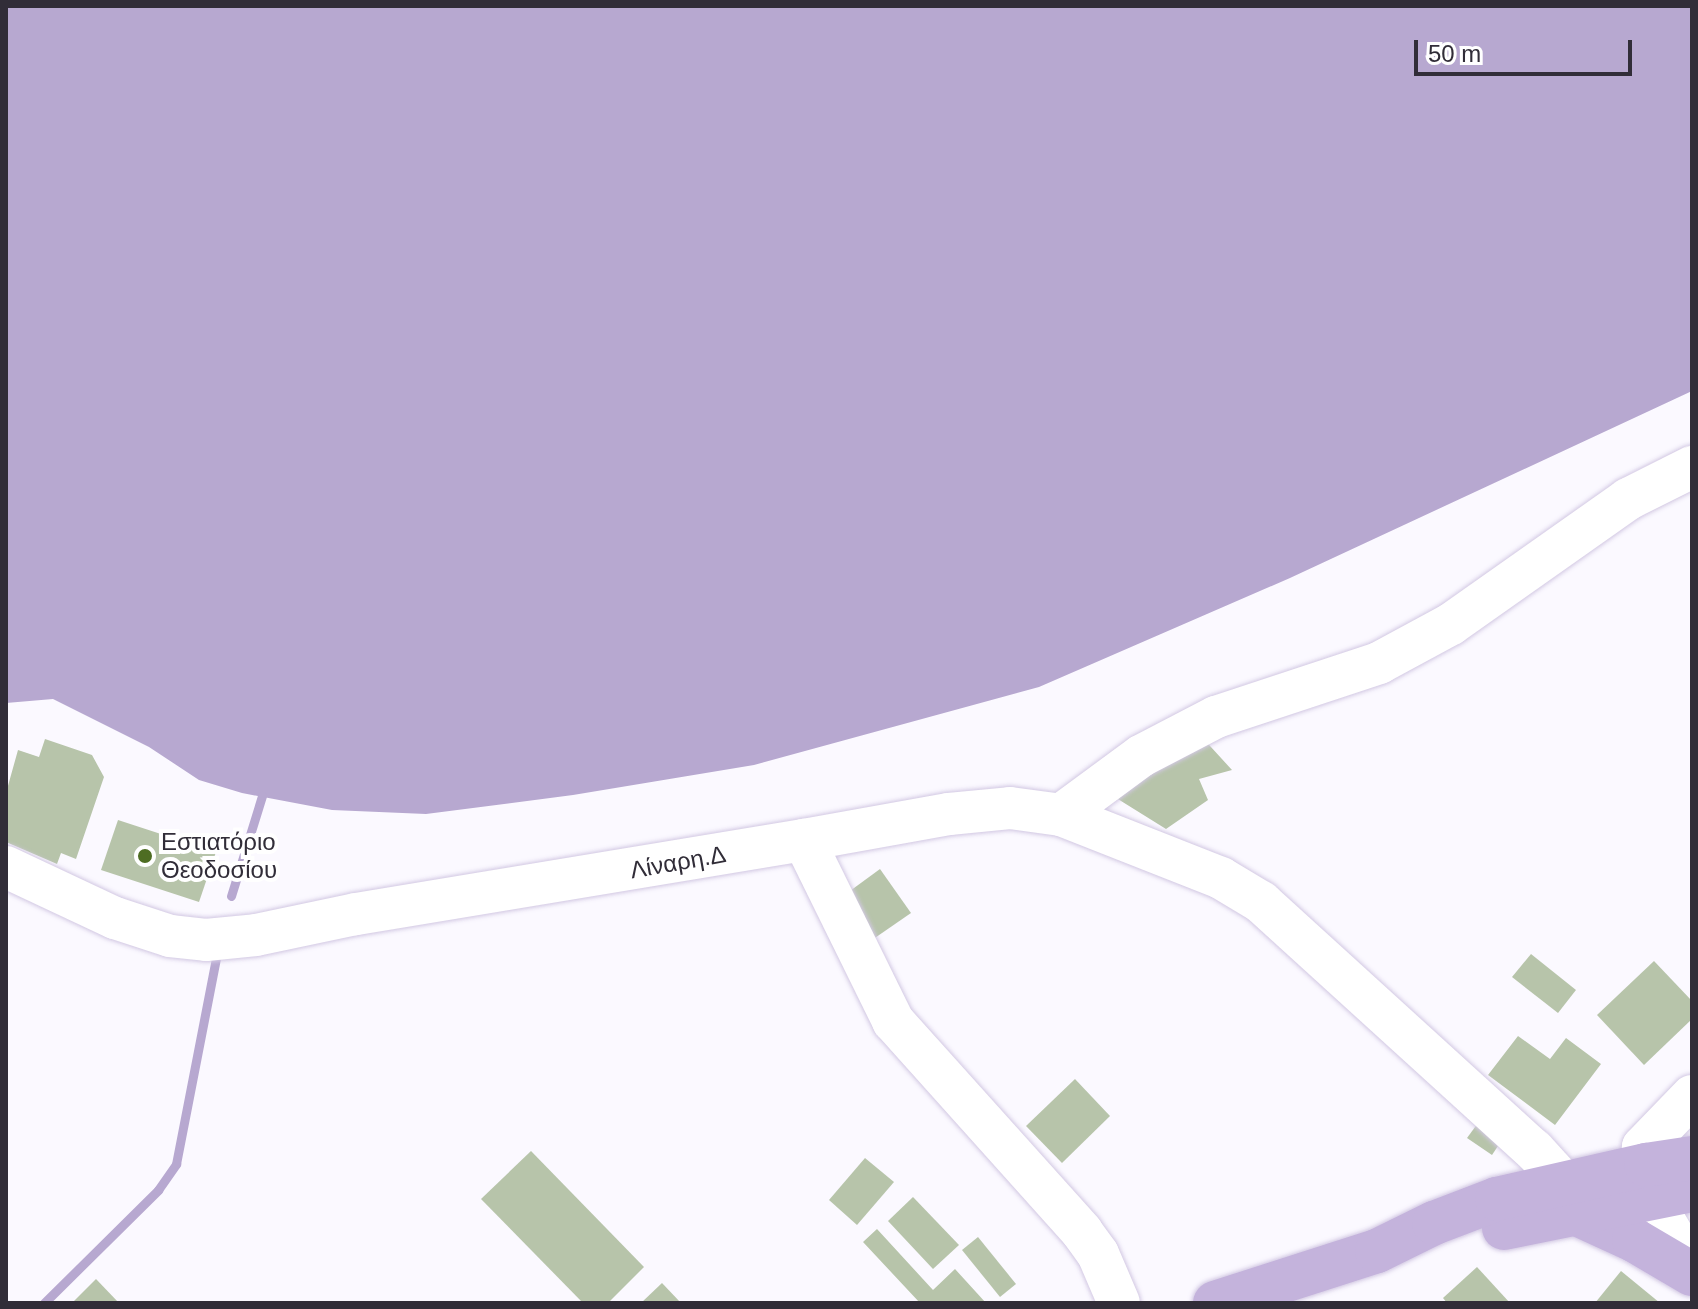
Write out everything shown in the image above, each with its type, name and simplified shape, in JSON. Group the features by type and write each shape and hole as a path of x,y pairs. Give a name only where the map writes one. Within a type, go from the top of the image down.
{"main road":[{"path":"1215,1303 1377,1251 1434,1223 1497,1199 1580,1191 1664,1169"},
{"path":"1580,1191 1634,1240 1692,1271"}],"street":[{"path":"1061,815 1141,756 1216,717 1379,663 1451,624 1628,499 1692,467"},
{"name":"Λίναρη.Δ","path":"6,867 115,918 170,936 206,940 256,935 356,914 980,811 1010,808 1061,815 1221,878 1261,902 1580,1191"},
{"path":"804,840 893,1021 1082,1232 1098,1254 1119,1303"},
{"path":"1692,1096 1664,1169 1692,1271"},
{"path":"1664,1169 1692,1244"}],"shaded area":[{"path":"6,6 1692,6 1692,391 1290,578 1039,687 754,765 573,795 426,814 332,810 242,793 199,780 149,747 53,699 6,703"}],"building":[{"path":"1200,735 1232,770 1199,779 1208,800 1166,829 1105,791"},
{"path":"45,739 92,755 104,777 76,859 61,853 57,864 6,842 6,793 18,750 39,757"},
{"path":"118,820 216,852 199,902 101,870"},
{"path":"880,869 911,913 869,942 839,899"},
{"path":"1531,954 1576,990 1558,1013 1512,977"},
{"path":"1654,961 1692,1001 1692,1019 1644,1065 1597,1015"},
{"path":"1518,1036 1550,1059 1566,1038 1601,1064 1555,1125 1488,1075"},
{"path":"1075,1079 1110,1116 1062,1163 1026,1126"},
{"path":"1478,1123 1502,1140 1492,1155 1467,1138"},
{"path":"531,1151 644,1267 608,1303 583,1303 481,1199"},
{"path":"865,1158 894,1182 857,1225 829,1200"},
{"path":"913,1197 959,1245 933,1269 888,1221"},
{"path":"877,1229 933,1290 955,1269 986,1303 920,1303 863,1242"},
{"path":"978,1237 1016,1284 1000,1297 962,1250"},
{"path":"1477,1267 1510,1303 1447,1303 1443,1298"},
{"path":"1621,1271 1660,1303 1595,1303"},
{"path":"96,1279 119,1303 72,1303"},
{"path":"662,1283 681,1303 641,1303"}],"waterway":[{"path":"231,896 262,796"},
{"path":"44,1303 158,1190 176,1164 217,953"}],"place":[{"name":"Εστιατόριο Θεοδοσίου","path":"145,856"}]}
